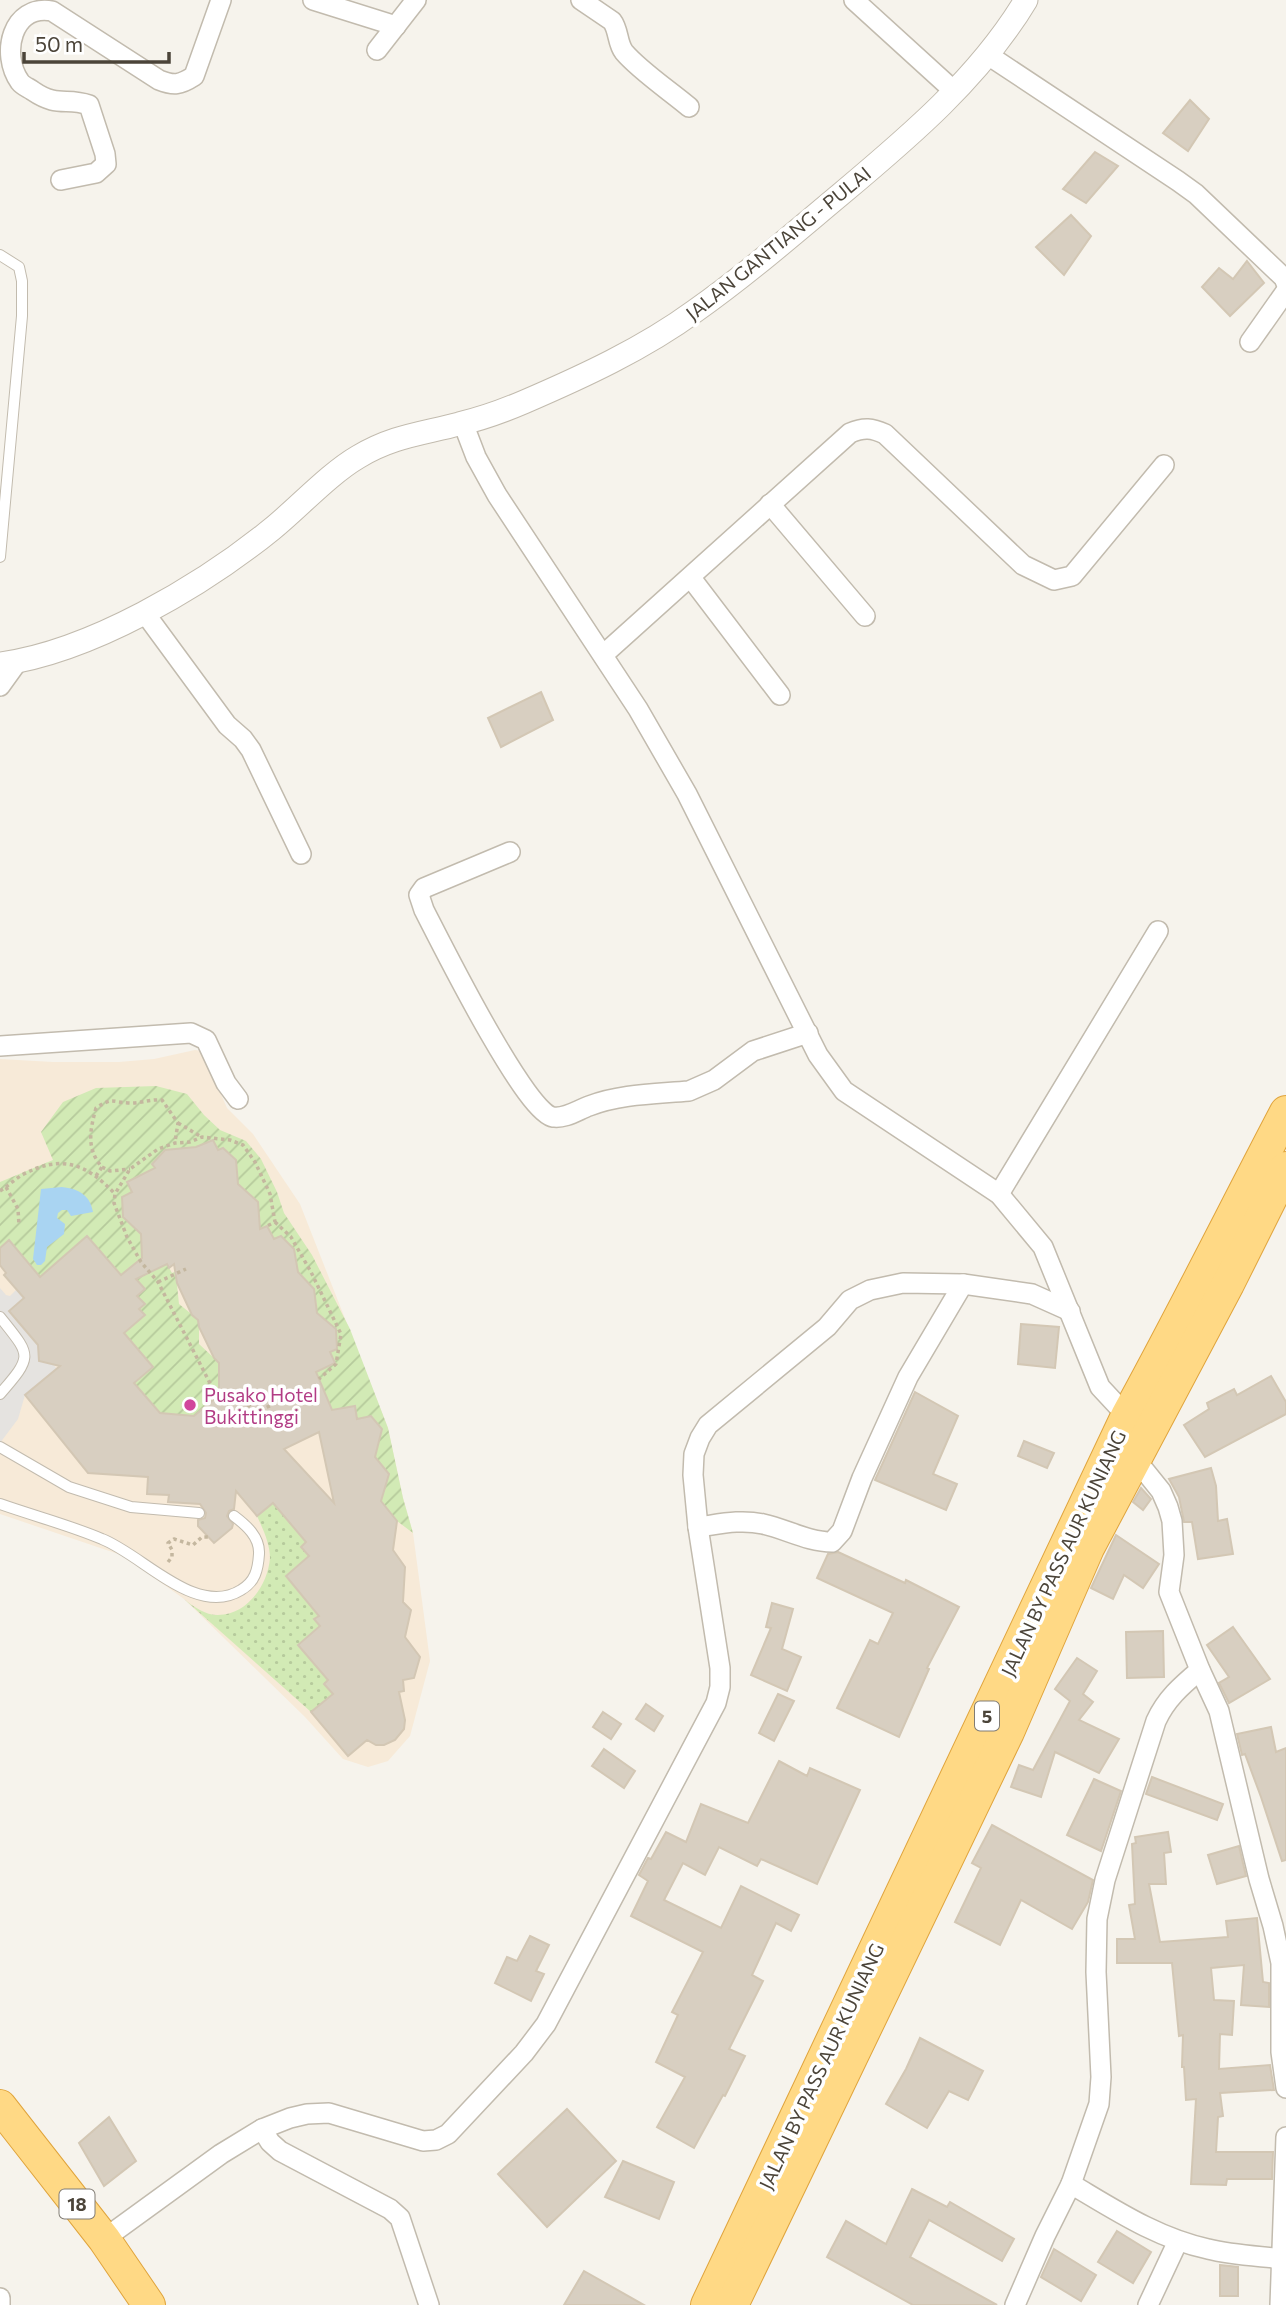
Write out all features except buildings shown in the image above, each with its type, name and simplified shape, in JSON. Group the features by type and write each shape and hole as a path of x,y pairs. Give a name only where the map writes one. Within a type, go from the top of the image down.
{"highway":[{"name":"JALAN BY PASS AUR KUNIANG","path":"707,2305 1005,1706 1136,1460 1270,1180 1281,1121"},
{"name":"JALAN BY PASS AUR KUNIANG","path":"732,2305 1005,1706 1042,1591 1127,1416 1187,1308 1270,1180"},
{"name":"18","path":"0,2105 104,2239 149,2305"}],"street":[{"path":"61,180 96,173 106,164 105,154 89,105 53,102 20,83 8,57 12,30 20,21 32,11 52,10 172,86 194,76 221,0"},
{"path":"313,0 397,26"},
{"path":"377,50 416,0"},
{"path":"581,0 612,21 627,55 689,107"},
{"path":"854,0 954,91"},
{"name":"JALAN GANTIANG - PULAI","path":"9,662 78,643 113,629 193,585 270,531 355,458 390,440 463,423 522,403 613,361 692,313 762,260 876,165 988,55 1026,0"},
{"path":"988,55 1196,194 1284,278 1286,283"},
{"path":"1250,342 1286,291"},
{"path":"463,423 476,457 497,495 638,709 687,794 825,1066 844,1090 999,1194 1043,1247 1101,1387 1127,1416"},
{"path":"603,655 850,433 861,428 873,428 885,434 1023,565 1054,580 1072,576 1164,465"},
{"path":"770,504 864,616"},
{"path":"691,578 780,695"},
{"path":"144,612 227,725 251,750 301,854"},
{"path":"0,686 9,662"},
{"path":"510,852 424,888 419,895 424,910 473,1004 522,1085 543,1113 552,1117 563,1116 606,1099 689,1091 702,1087 753,1051 808,1033"},
{"path":"999,1194 1158,931"},
{"path":"0,1046 191,1033 206,1040 226,1083 238,1099"},
{"path":"104,2239 221,2154 262,2129 290,2118 328,2113 423,2141 436,2140 448,2134 524,2053 546,2024 716,1703 720,1687 719,1668 692,1475 694,1454 708,1425 827,1327 850,1300 870,1290 903,1283 963,1284 1032,1294 1070,1311"},
{"path":"698,1527 740,1521 763,1524 821,1542 832,1542 842,1531 862,1478 908,1377 963,1284"},
{"path":"1136,1460 1161,1491 1168,1507 1172,1521 1174,1555 1169,1592 1219,1711 1273,1926 1281,1963 1281,2052 1286,2088"},
{"path":"1015,2305 1071,2184 1099,2104 1101,2077 1096,1972 1097,1919 1105,1880 1163,1705 1200,1670"},
{"path":"262,2129 280,2151 390,2209 400,2218 429,2305"},
{"path":"1280,2305 1286,2137"},
{"path":"1071,2184 1136,2223 1178,2241 1209,2250 1283,2259"},
{"path":"1148,2305 1178,2241"},
{"path":"0,2298 0,2305"}],"lane":[{"path":"0,255 19,267 22,281 13,439 0,557"},
{"path":"0,441 13,439"},
{"path":"0,1317 24,1349 26,1357 23,1366 2,1386"},
{"path":"0,1447 69,1487 131,1507 199,1513"},
{"path":"0,1504 104,1539 191,1593 211,1597 230,1597 248,1586 257,1570 259,1547 249,1527 234,1516"}],"path":[{"path":"130,1169 110,1171 93,1157 90,1141 96,1108 105,1102 162,1100 178,1123 202,1137 243,1144 270,1194 275,1222 291,1237 341,1334 337,1364 319,1379"},
{"path":"175,1143 178,1123"},
{"path":"202,1137 158,1149 130,1169 115,1194 114,1203 127,1237 141,1262 158,1282 214,1391 228,1400 243,1401 253,1409 276,1403"},
{"path":"0,1191 20,1176 40,1168 66,1163 86,1168 115,1194"},
{"path":"96,1176 102,1167"},
{"path":"6,1187 18,1209 19,1225"},
{"path":"267,1226 275,1222"},
{"path":"158,1282 186,1269"},
{"path":"159,1573 172,1557 168,1543 174,1539 193,1545 202,1537 209,1537"}],"shaded area":[{"name":"Pusako Hotel Bukittinggi","path":"195,1050 202,1051 227,1108 253,1134 300,1204 388,1428 413,1533 430,1661 410,1736 388,1761 368,1767 343,1759 305,1717 184,1599 124,1556 0,1514 0,1059 119,1062 154,1059"},
{"path":"0,1288 10,1296 16,1290 24,1298 9,1311 57,1369 25,1395 18,1419 0,1443"}],"green space":[{"path":"156,1086 187,1094 220,1130 246,1141 261,1159 284,1213 312,1255 350,1329 388,1428 413,1533 397,1521 386,1507 374,1510 371,1498 383,1495 389,1474 377,1460 367,1463 377,1448 382,1429 371,1416 357,1419 355,1406 332,1410 316,1372 335,1363 330,1352 337,1349 311,1310 317,1307 314,1289 302,1276 295,1279 290,1268 297,1264 294,1249 281,1236 274,1239 267,1226 258,1230 258,1202 243,1189 235,1192 236,1160 223,1148 218,1150 213,1140 153,1164 155,1168 128,1182 132,1192 122,1197 123,1217 137,1230 147,1224 141,1239 142,1256 156,1269 167,1264 172,1273 185,1267 190,1278 177,1285 179,1304 194,1316 209,1321 199,1326 199,1344 214,1358 225,1352 234,1399 202,1417 160,1413 134,1383 152,1367 105,1350 145,1315 139,1309 144,1304 137,1296 145,1289 128,1270 121,1275 87,1236 40,1277 9,1241 0,1248 0,1182 53,1160 41,1132 63,1102 96,1088"},
{"path":"273,1503 306,1542 301,1547 309,1556 286,1576 319,1616 314,1619 320,1626 298,1645 328,1680 333,1694 311,1712 184,1599 204,1612 218,1615 238,1610 254,1597 265,1578 270,1558 264,1531 257,1516"}],"water":[{"path":"62,1187 83,1194 93,1212 71,1216 67,1210 58,1213 57,1218 65,1224 64,1234 47,1247 45,1261 37,1265 33,1259 41,1189"}],"place":[{"name":"Pusako Hotel Bukittinggi","path":"190,1405"}]}
